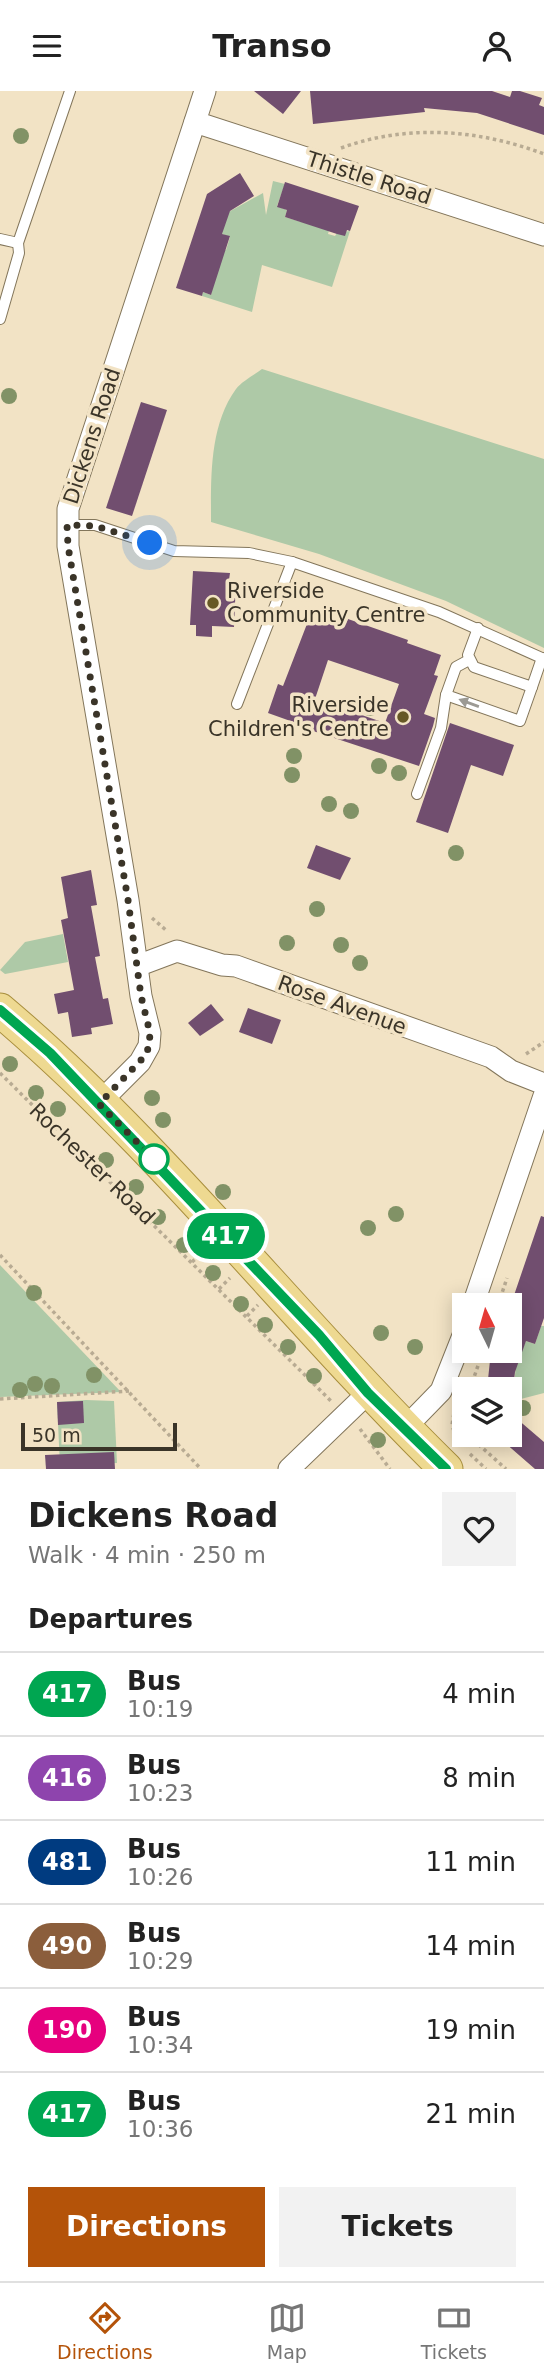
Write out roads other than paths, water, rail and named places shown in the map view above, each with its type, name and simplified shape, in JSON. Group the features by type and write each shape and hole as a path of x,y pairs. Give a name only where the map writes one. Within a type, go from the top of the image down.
{"main road":[{"path":"0,1010 50,1053 319,1335 368,1393 399,1444 456,1453"}],"street":[{"name":"Dickens Road","path":"99,1104 135,1068 149,1047 150,1028 136,966 124,876 68,546 67,525 71,496 205,91"},
{"name":"Thistle Road","path":"195,122 544,235"},
{"name":"Rose Avenue","path":"136,966 177,951 222,965 236,966 491,1057 514,1073 544,1084"},
{"path":"477,1293 544,1096"},
{"path":"399,1444 441,1391 452,1363"},
{"path":"289,1469 368,1393"}],"lane":[{"path":"0,319 19,253 18,243 70,91"},
{"path":"0,239 18,243"},
{"path":"67,525 95,526 177,552 249,553 292,562 405,599 478,628 543,659 520,722 446,695"},
{"path":"237,704 292,562"},
{"path":"478,628 468,655 474,667 532,687"},
{"path":"417,794 441,728 446,695 456,667 469,660"}],"place":[{"name":"Riverside Community Centre","path":"213,603"},
{"name":"Riverside Children's Centre","path":"403,717"}]}
